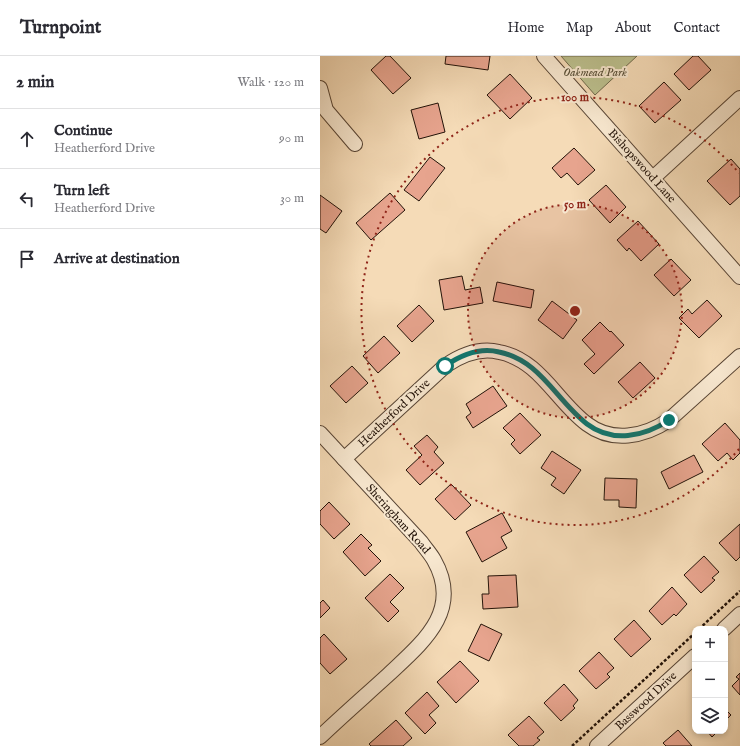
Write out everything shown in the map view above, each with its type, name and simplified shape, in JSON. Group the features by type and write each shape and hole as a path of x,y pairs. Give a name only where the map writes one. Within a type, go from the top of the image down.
{"street":[{"name":"Bishopswood Lane","path":"544,56 740,277"},
{"path":"320,88 326,110 355,144"},
{"path":"653,178 740,98"},
{"name":"Heatherford Drive","path":"344,459 445,366 463,355 474,352 495,351 510,354 527,363 579,417 588,424 607,434 618,436 640,434 660,426 669,420 740,356"},
{"name":"Sheringham Road","path":"320,433 421,542 433,558 442,578 443,599 441,610 432,629 415,650 322,730"},
{"path":"727,626 740,614"},
{"name":"Basswood Drive","path":"596,746 692,659"}],"path":[{"path":"702,626 740,591"},
{"path":"572,746 692,636"}],"green space":[{"name":"Oakmead Park","path":"561,56 637,56 595,95"}],"building":[{"path":"386,56 390,56 411,78 393,94 371,70"},
{"path":"446,56 490,56 488,70 445,64"},
{"path":"693,56 698,56 711,70 689,90 674,74"},
{"path":"510,74 532,98 510,119 487,95"},
{"path":"664,82 681,100 655,123 639,106"},
{"path":"438,103 445,132 419,139 411,110"},
{"path":"574,148 595,170 578,185 567,173 561,178 552,168"},
{"path":"430,157 445,168 419,201 404,190"},
{"path":"731,159 740,169 740,196 730,205 707,181"},
{"path":"606,185 626,207 610,223 589,200"},
{"path":"390,193 405,210 371,240 356,223"},
{"path":"320,195 342,211 326,233 320,229"},
{"path":"638,221 659,244 641,261 629,248 627,251 617,240"},
{"path":"671,259 691,280 674,296 654,275"},
{"path":"462,276 465,290 480,287 483,303 444,310 439,280"},
{"path":"497,282 534,290 531,308 493,301"},
{"path":"707,300 722,316 699,338 679,318 688,309 692,314"},
{"path":"552,301 577,320 563,339 538,320"},
{"path":"419,305 434,321 412,342 397,326"},
{"path":"600,322 624,345 594,374 584,364 595,354 582,340"},
{"path":"384,336 400,353 378,373 363,356"},
{"path":"640,362 655,378 633,398 618,382"},
{"path":"352,366 368,383 346,403 330,386"},
{"path":"493,386 507,406 473,428 466,417 471,413 466,404"},
{"path":"520,413 541,435 520,454 511,444 515,440 503,428"},
{"path":"725,423 740,440 740,453 733,460 727,453 718,461 702,444"},
{"path":"427,435 438,447 434,452 444,463 420,485 406,470 422,455 414,446"},
{"path":"552,451 581,470 564,494 551,485 556,478 541,468"},
{"path":"694,455 703,472 669,489 661,472"},
{"path":"605,478 637,479 636,508 619,507 619,500 604,500"},
{"path":"451,484 471,505 455,520 435,499"},
{"path":"329,502 350,524 334,539 320,524 320,511"},
{"path":"502,513 512,531 501,537 507,548 482,562 466,532"},
{"path":"740,524 740,557 736,561 719,543"},
{"path":"361,534 372,545 368,548 381,561 365,576 343,552"},
{"path":"704,556 719,572 712,578 715,580 701,593 684,575"},
{"path":"390,574 404,588 390,602 399,611 388,622 365,598"},
{"path":"516,575 518,607 483,609 482,594 489,594 488,576"},
{"path":"672,587 687,604 676,616 674,614 662,625 649,611"},
{"path":"323,600 330,608 320,618 320,603"},
{"path":"634,620 651,639 631,657 614,639"},
{"path":"481,624 502,634 489,661 468,651"},
{"path":"324,634 347,659 330,674 320,663 320,638"},
{"path":"599,652 614,668 607,674 610,677 596,689 579,671"},
{"path":"460,661 479,681 456,703 437,682"},
{"path":"740,673 740,695 732,686 739,679 736,677"},
{"path":"564,684 578,700 573,706 575,708 561,721 544,703"},
{"path":"427,692 439,706 429,715 436,723 425,734 405,713"},
{"path":"529,716 544,732 537,738 540,740 533,746 519,746 508,735"},
{"path":"396,720 412,738 403,746 371,746 369,744"},
{"path":"678,730 692,746 666,746 663,743"}],"route":[{"path":"445,366 463,355 484,350 510,354 527,363 579,417 597,430 607,434 618,436 640,434 650,431 669,420"}]}
